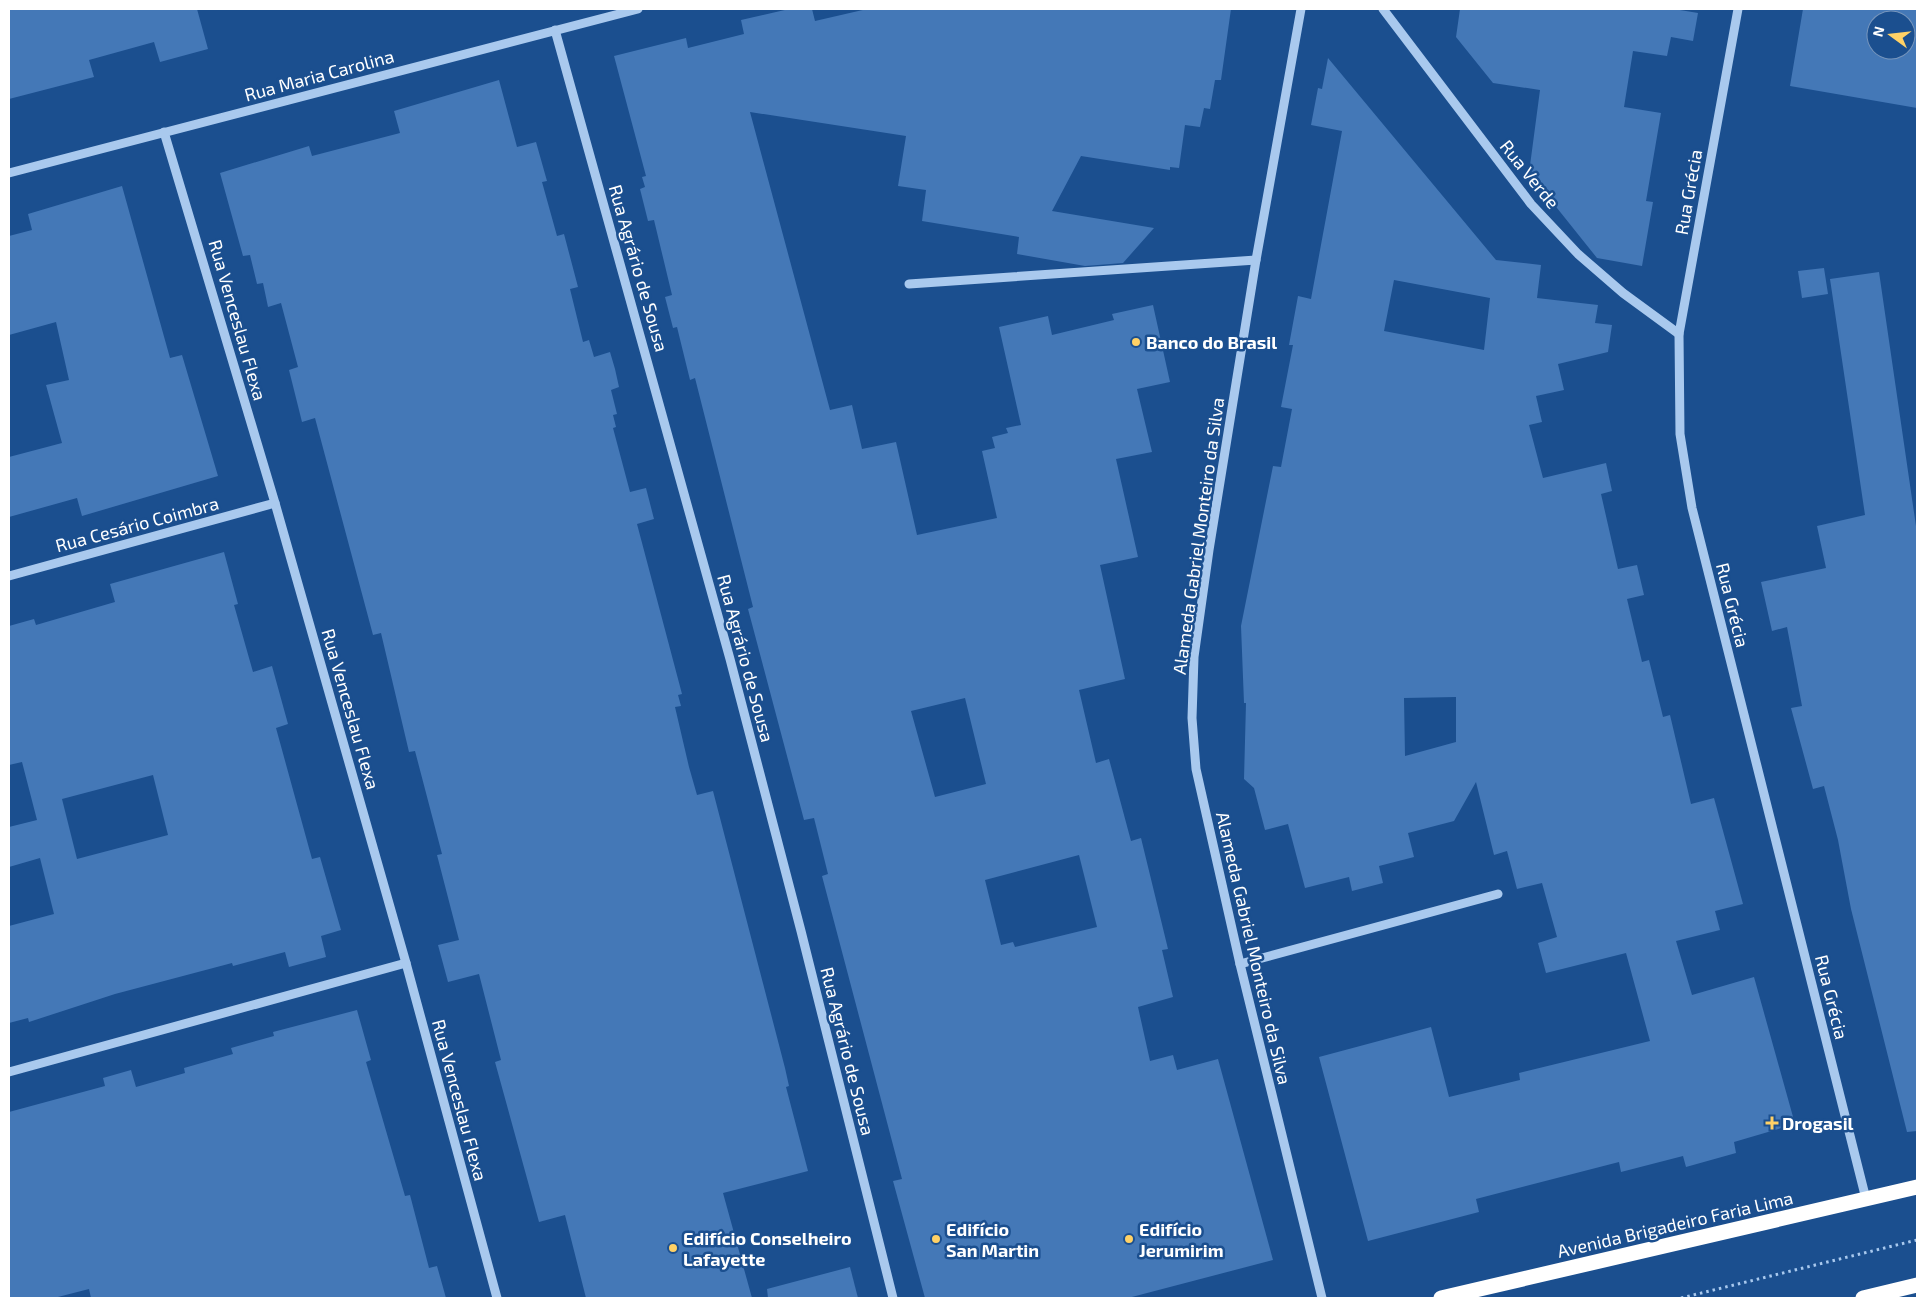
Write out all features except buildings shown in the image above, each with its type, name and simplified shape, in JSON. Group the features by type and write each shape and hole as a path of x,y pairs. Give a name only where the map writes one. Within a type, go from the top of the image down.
{"highway":[{"name":"Avenida Brigadeiro Faria Lima","path":"1441,1298 1917,1187"},
{"path":"1863,1298 1917,1285"}],"street":[{"name":"Rua Maria Carolina","path":"9,173 638,9"},
{"name":"Alameda Gabriel Monteiro da Silva","path":"1301,9 1256,260 1194,657 1192,718 1196,769 1240,964 1322,1298"},
{"name":"Rua Verde","path":"1383,9 1531,204 1578,254 1623,293 1679,334"},
{"name":"Rua Grécia","path":"1738,9 1679,334 1680,434 1692,508 1866,1199"},
{"name":"Rua Agrário de Sousa","path":"555,30 735,678 802,931 893,1298"},
{"name":"Rua Venceslau Flexa","path":"164,132 275,503 406,963 497,1298"},
{"path":"909,284 1256,260"},
{"name":"Rua Cesário Coimbra","path":"9,576 275,503"},
{"path":"1240,964 1498,894"},
{"path":"9,1072 406,963"}],"path":[{"path":"1681,1298 1917,1240"}],"place":[{"name":"Banco do Brasil","path":"1136,342"},
{"name":"Drogasil","path":"1772,1123"},
{"name":"Edifício San Martin","path":"936,1239"},
{"name":"Edifício Jerumirim","path":"1129,1239"},
{"name":"Edifício Conselheiro Lafayette","path":"673,1248"}]}
